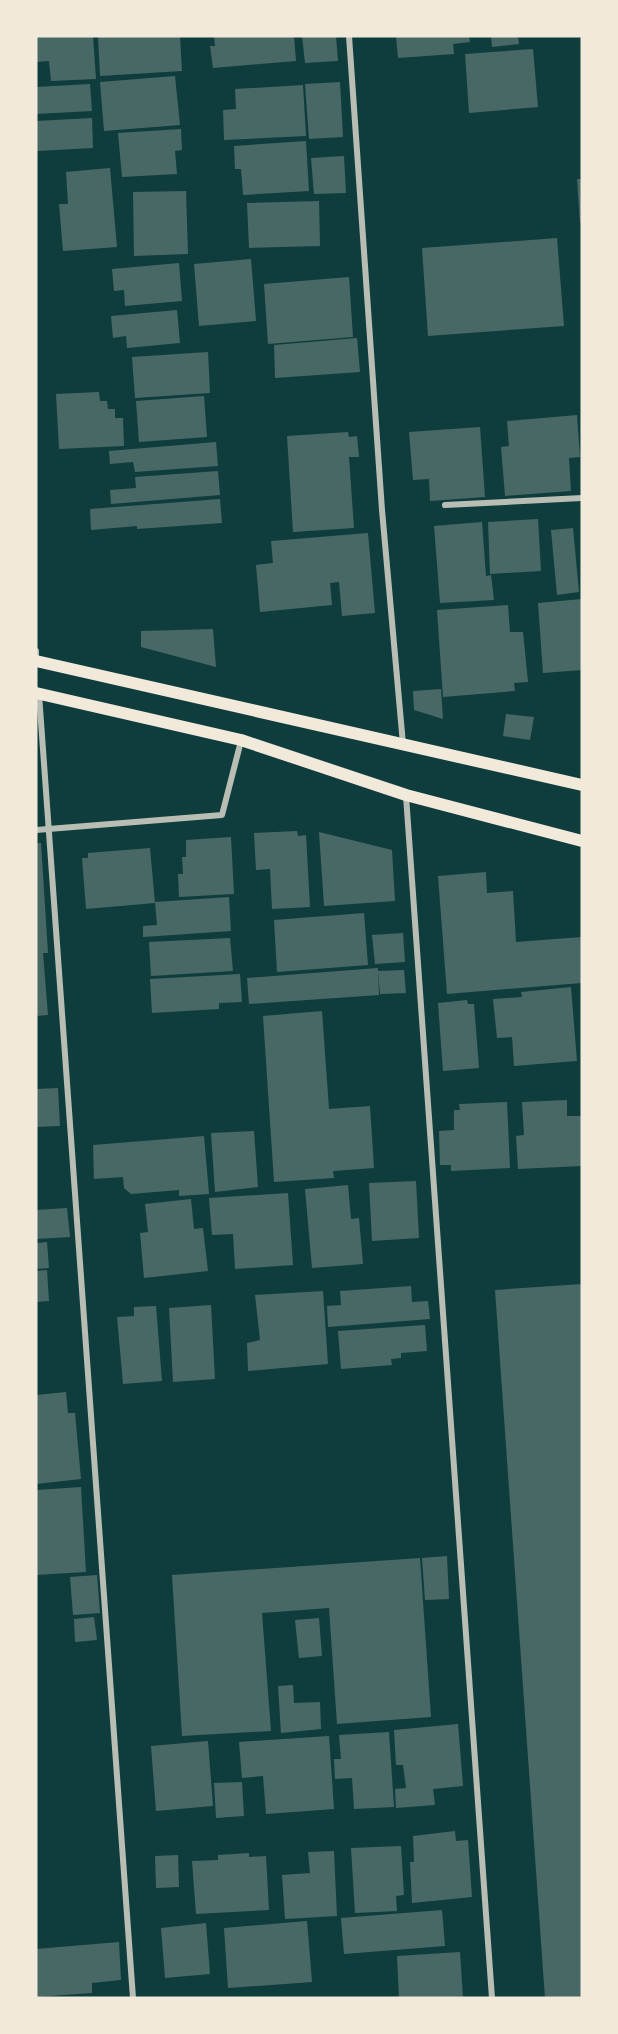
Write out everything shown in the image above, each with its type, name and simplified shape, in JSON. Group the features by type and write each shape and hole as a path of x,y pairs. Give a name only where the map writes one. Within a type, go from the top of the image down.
{"main road":[{"path":"36,661 582,785"},
{"path":"38,693 241,740 406,795 582,841"}],"street":[{"path":"349,36 382,510 403,745"},
{"path":"445,505 582,498"},
{"path":"36,651 36,661"},
{"path":"38,693 133,1998"},
{"path":"36,830 222,815 241,740"},
{"path":"406,795 492,1998"}],"building":[{"path":"36,36 93,36 96,79 51,81 49,61 36,62"},
{"path":"98,36 180,36 182,71 100,76"},
{"path":"214,36 294,36 296,61 213,68 210,46 215,46"},
{"path":"302,36 336,36 338,61 305,63"},
{"path":"396,36 469,36 470,42 453,44 454,54 398,58"},
{"path":"491,36 518,36 519,44 492,47"},
{"path":"533,49 538,107 469,113 465,54"},
{"path":"175,76 180,125 104,131 100,82"},
{"path":"340,82 343,137 309,139 305,84"},
{"path":"90,84 92,111 36,114 36,87"},
{"path":"303,85 306,136 224,140 223,110 236,109 235,89"},
{"path":"92,118 93,148 37,151 36,121"},
{"path":"181,129 182,150 175,151 177,174 122,177 118,133"},
{"path":"306,141 309,191 243,195 241,169 235,169 234,146"},
{"path":"344,156 346,193 314,194 311,158"},
{"path":"110,168 117,247 63,251 59,204 68,204 66,172"},
{"path":"577,179 582,179 582,223 580,223"},
{"path":"186,191 188,254 134,256 133,192"},
{"path":"319,201 320,246 249,248 247,203"},
{"path":"557,238 564,326 428,336 422,248"},
{"path":"251,259 256,321 199,326 194,264"},
{"path":"179,263 182,301 125,306 124,290 114,291 112,269"},
{"path":"349,277 353,337 268,344 264,284"},
{"path":"177,310 180,343 127,348 126,336 113,338 111,316"},
{"path":"357,338 360,372 275,378 274,345"},
{"path":"208,352 210,393 135,398 132,357"},
{"path":"99,392 100,401 107,401 108,409 115,409 115,418 123,418 124,446 59,449 56,394"},
{"path":"204,396 207,437 139,442 136,401"},
{"path":"577,415 580,457 569,458 571,491 505,496 501,447 509,446 507,421"},
{"path":"480,427 485,497 430,501 429,479 413,480 409,432"},
{"path":"348,432 349,437 357,436 359,457 349,457 354,528 293,532 287,436"},
{"path":"216,442 218,466 135,472 133,462 110,464 109,451"},
{"path":"218,471 220,495 111,504 110,490 136,488 135,477"},
{"path":"220,499 222,523 91,530 90,509"},
{"path":"538,519 541,571 490,574 488,522"},
{"path":"482,522 486,576 491,575 494,600 440,603 434,526"},
{"path":"573,528 579,592 557,595 551,530"},
{"path":"368,533 375,613 342,616 339,582 330,583 332,605 260,612 256,565 273,563 271,541"},
{"path":"582,599 582,670 543,673 538,603"},
{"path":"508,605 510,632 523,632 528,682 514,683 515,691 443,697 437,610"},
{"path":"213,629 216,667 141,647 141,631"},
{"path":"441,689 443,719 414,710 413,691"},
{"path":"506,714 534,717 530,740 503,736"},
{"path":"297,831 298,836 306,835 310,907 272,909 270,869 256,870 254,833"},
{"path":"319,832 392,850 395,901 324,906"},
{"path":"231,837 234,894 179,897 178,874 183,874 182,857 186,857 186,840"},
{"path":"36,843 41,843 48,953 43,953 48,1015 36,1016"},
{"path":"150,848 155,903 86,909 82,858 88,858 88,853"},
{"path":"486,872 487,893 513,891 516,942 582,937 582,983 447,994 438,876"},
{"path":"229,897 231,931 143,937 143,926 157,925 155,902"},
{"path":"364,913 368,965 277,972 274,920"},
{"path":"403,933 405,962 375,964 372,935"},
{"path":"230,938 233,971 151,976 149,942"},
{"path":"378,968 379,995 249,1004 247,978"},
{"path":"404,970 406,993 380,994 378,971"},
{"path":"240,974 242,1002 219,1003 219,1009 152,1013 150,979"},
{"path":"571,987 577,1061 514,1066 512,1037 497,1038 493,999 522,997 521,992"},
{"path":"467,1000 468,1004 474,1004 479,1068 443,1071 438,1003"},
{"path":"322,1011 329,1109 370,1106 374,1168 333,1171 334,1178 274,1182 263,1016"},
{"path":"58,1088 60,1126 36,1127 36,1089"},
{"path":"567,1100 567,1116 582,1116 582,1166 518,1169 516,1136 524,1135 522,1102"},
{"path":"507,1102 510,1168 451,1171 451,1165 440,1165 439,1131 454,1130 454,1110 460,1110 459,1104"},
{"path":"254,1131 258,1187 215,1192 211,1133"},
{"path":"204,1136 209,1194 179,1196 179,1190 131,1194 124,1188 123,1177 94,1179 93,1145"},
{"path":"416,1181 419,1238 372,1241 369,1183"},
{"path":"348,1185 351,1219 359,1218 363,1264 312,1268 305,1189"},
{"path":"288,1193 293,1265 235,1269 233,1234 212,1235 209,1198"},
{"path":"191,1199 194,1229 203,1228 208,1271 144,1278 140,1233 148,1232 145,1204"},
{"path":"67,1208 70,1237 36,1239 36,1210"},
{"path":"47,1242 49,1268 36,1269 36,1243"},
{"path":"47,1270 49,1301 36,1302 36,1271"},
{"path":"582,1284 582,1998 545,1998 495,1290"},
{"path":"411,1286 412,1302 428,1301 430,1319 328,1327 327,1306 341,1305 340,1291"},
{"path":"323,1291 328,1364 248,1371 247,1343 260,1340 255,1295"},
{"path":"211,1305 215,1379 173,1382 169,1308"},
{"path":"156,1306 162,1381 123,1384 117,1317 134,1316 134,1307"},
{"path":"425,1325 427,1351 401,1353 401,1358 391,1359 392,1365 341,1369 338,1331"},
{"path":"66,1392 68,1413 75,1413 81,1479 36,1484 36,1395"},
{"path":"81,1487 86,1572 36,1575 36,1490"},
{"path":"447,1556 449,1599 425,1600 422,1558"},
{"path":"420,1558 431,1717 337,1724 329,1608 262,1613 271,1731 182,1736 172,1575"},
{"path":"97,1575 100,1613 73,1615 70,1577"},
{"path":"94,1617 97,1640 75,1642 74,1619"},
{"path":"319,1618 322,1656 299,1658 295,1620"},
{"path":"293,1685 294,1703 320,1702 321,1729 281,1733 278,1686"},
{"path":"458,1724 463,1786 433,1789 435,1805 396,1808 395,1789 406,1788 403,1765 396,1765 394,1730"},
{"path":"389,1732 394,1807 354,1809 352,1778 335,1779 334,1759 341,1759 339,1735"},
{"path":"329,1736 334,1809 266,1814 263,1776 242,1778 239,1742"},
{"path":"208,1741 213,1806 156,1811 151,1746"},
{"path":"242,1782 244,1816 216,1818 214,1783"},
{"path":"455,1831 456,1841 468,1840 472,1897 412,1903 410,1862 414,1862 413,1836"},
{"path":"401,1846 404,1895 396,1896 397,1911 355,1913 351,1848"},
{"path":"334,1851 337,1916 285,1919 282,1875 310,1873 308,1852"},
{"path":"249,1853 249,1857 266,1856 269,1910 196,1914 192,1861 218,1860 218,1855"},
{"path":"178,1855 179,1887 156,1888 155,1856"},
{"path":"442,1910 445,1946 344,1954 341,1918"},
{"path":"307,1921 312,1982 228,1988 224,1928"},
{"path":"206,1923 210,1974 165,1978 161,1928"},
{"path":"119,1942 121,1980 92,1983 92,1993 36,1997 36,1949"},
{"path":"460,1952 463,1998 399,1998 397,1956"}]}
